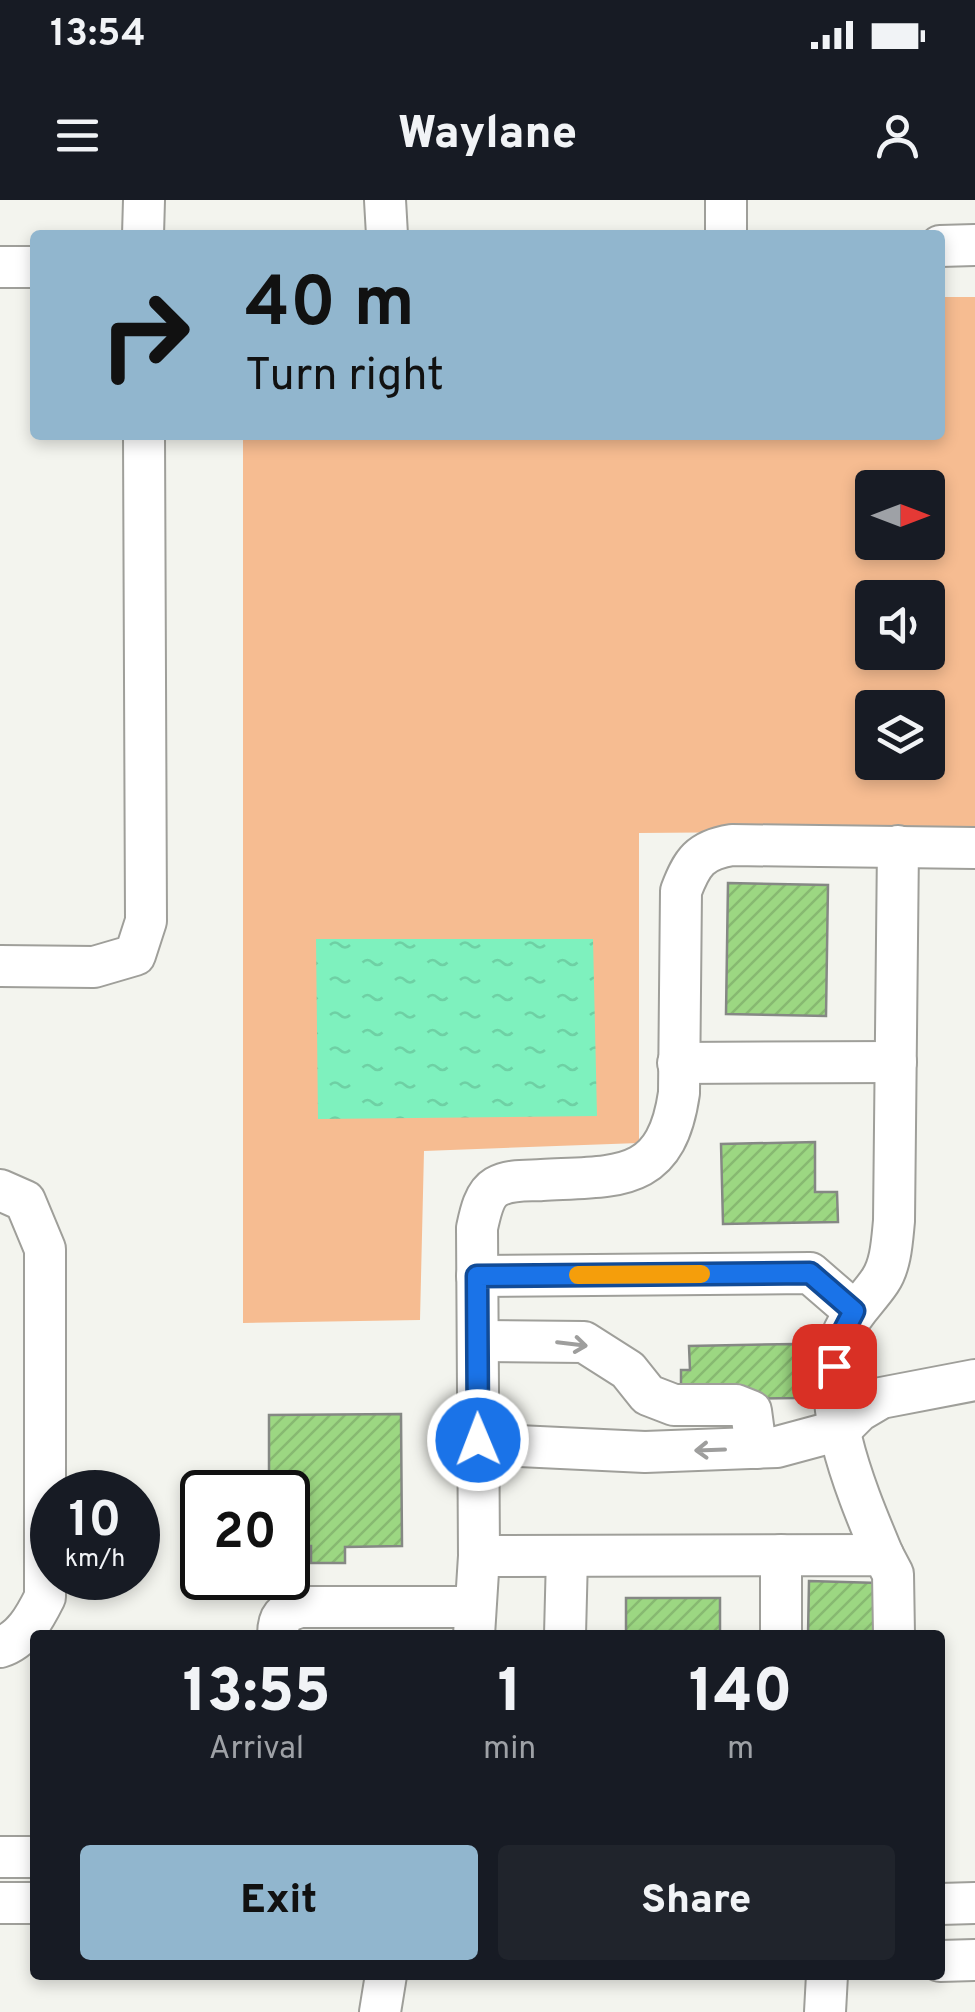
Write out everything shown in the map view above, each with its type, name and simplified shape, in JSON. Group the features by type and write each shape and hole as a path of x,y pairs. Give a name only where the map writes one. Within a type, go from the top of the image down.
{"street":[{"path":"143,230 144,200"},
{"path":"385,200 387,230"},
{"path":"726,200 726,230"},
{"path":"945,246 975,246"},
{"path":"0,267 30,267"},
{"path":"0,966 94,966 135,954 146,921 144,440"},
{"path":"278,1630 278,1620 286,1611 300,1608 475,1621 479,1556 477,1228 482,1207 493,1188 510,1182 598,1178 644,1166 666,1142 679,1093 680,891 698,858 713,848 732,845 975,848"},
{"path":"894,1630 893,1574 865,1512 840,1430 834,1366 841,1336 854,1311 881,1280 891,1250 898,846"},
{"path":"678,1064 896,1062"},
{"path":"12,1196 46,1249 46,1597 16,1635"},
{"path":"477,1276 810,1273 854,1311"},
{"path":"478,1342 584,1342 628,1370 648,1395 674,1405 736,1404 751,1412 756,1448"},
{"path":"478,1444 645,1452 777,1447 840,1430 860,1410 881,1398 975,1380"},
{"path":"645,1452 648,1395"},
{"path":"782,1555 782,1630"},
{"path":"479,1556 883,1555"},
{"path":"565,1630 567,1556"},
{"path":"0,1858 30,1857"},
{"path":"945,1904 975,1902"},
{"path":"0,1904 30,1903"},
{"path":"945,1961 975,1960"},
{"path":"380,2012 385,1980"},
{"path":"825,2012 827,1980"}],"shaded area":[{"path":"945,297 975,297 975,830 639,833 639,1143 424,1151 420,1320 243,1323 243,440 945,440"}],"water":[{"path":"316,939 593,939 597,1116 318,1119"}],"building":[{"path":"728,883 828,885 826,1016 726,1014"},
{"path":"815,1142 815,1192 837,1192 838,1222 723,1224 721,1144"},
{"path":"794,1344 795,1398 681,1400 681,1370 690,1370 689,1346"},
{"path":"401,1414 402,1546 345,1547 345,1563 311,1563 310,1470 269,1470 269,1415"},
{"path":"809,1581 879,1583 878,1630 808,1630"},
{"path":"626,1598 720,1598 720,1630 626,1630"}],"slow traffic":[{"path":"578,1275 701,1274"}],"route":[{"path":"478,1440 477,1276 810,1273 854,1311 841,1336 834,1366"}]}
